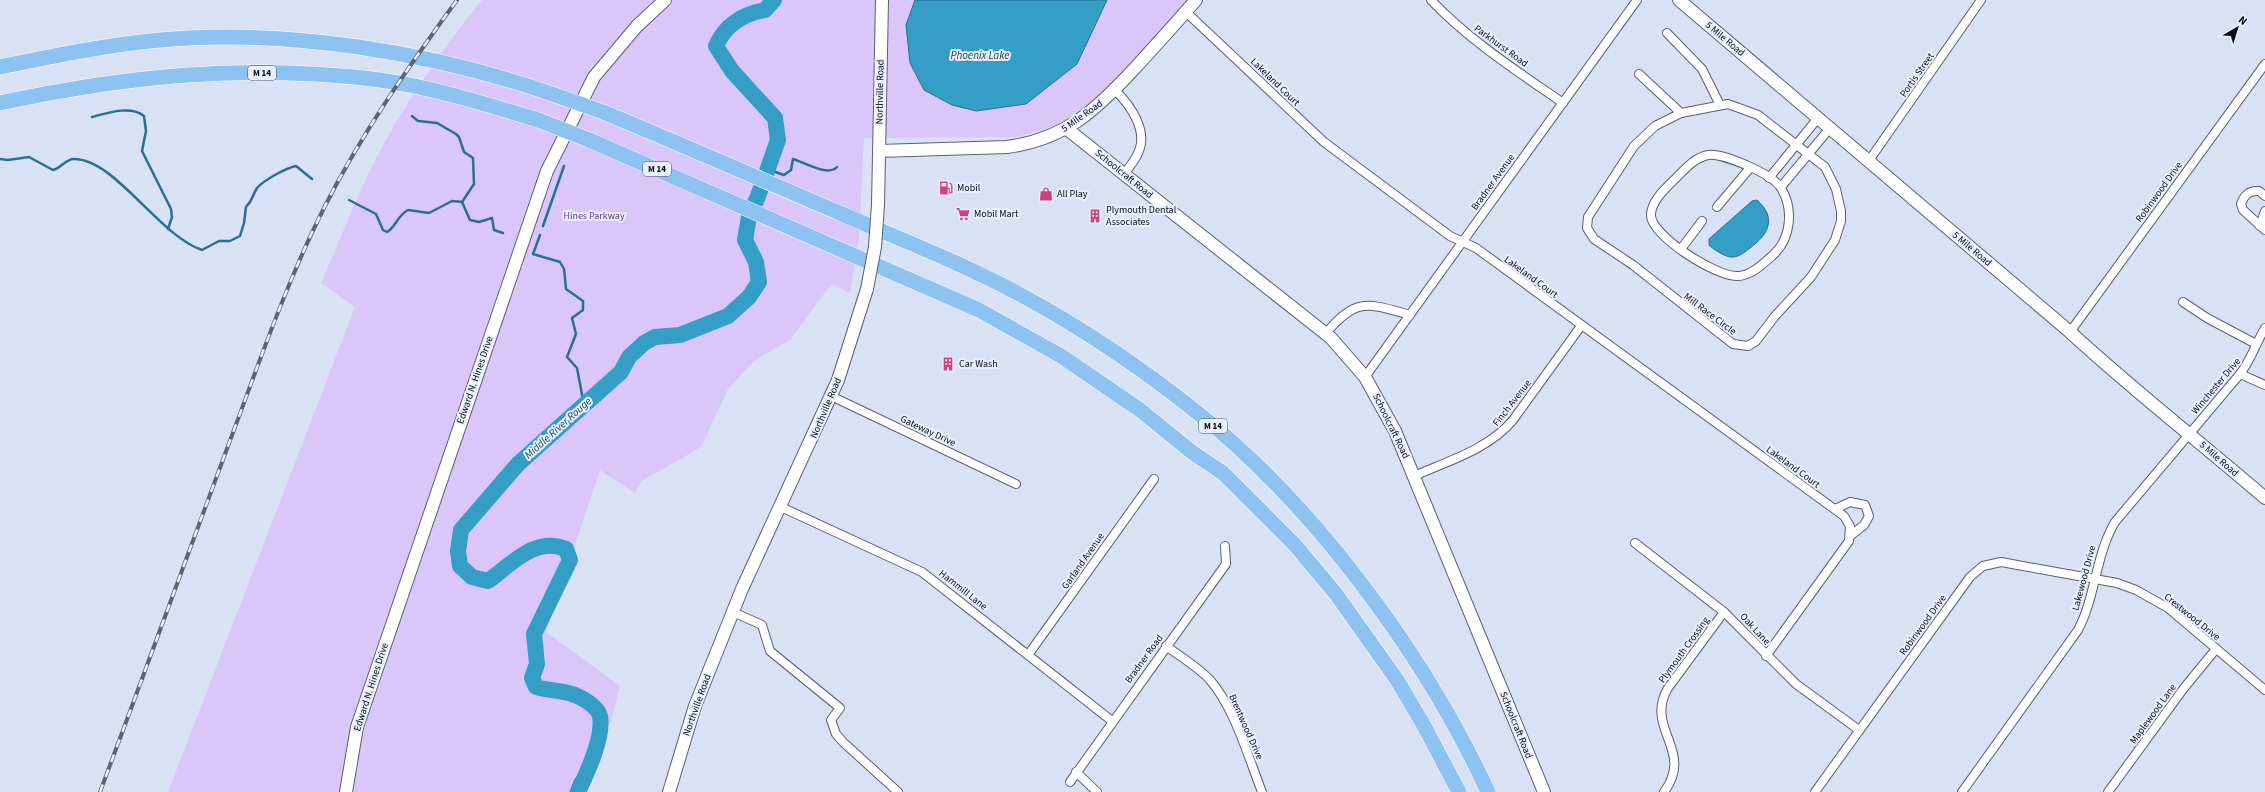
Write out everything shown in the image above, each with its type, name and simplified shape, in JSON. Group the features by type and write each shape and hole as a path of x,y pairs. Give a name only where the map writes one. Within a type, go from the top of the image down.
{"highway":[{"name":"M 14","path":"0,67 99,47 162,40 215,37 299,40 426,59 499,76 603,112 943,258 1021,295 1102,343 1196,411 1256,465 1296,506 1367,593 1398,635 1453,723 1488,792"},
{"name":"M 14","path":"0,104 85,86 134,79 228,72 276,73 372,79 408,85 476,101 541,121 589,140 941,292 1028,337 1108,386 1193,453 1223,473 1294,545 1366,634 1423,724 1459,792"}],"street":[{"name":"Edward N. Hines Drive","path":"346,792 357,727 544,178 558,147 594,77 637,26 665,0"},
{"name":"Northville Road","path":"669,792 695,706 733,612 831,396 854,335 867,289 875,247 878,205 882,0"},
{"name":"5 Mile Road","path":"879,151 1007,147 1036,142 1067,129 1092,111 1115,90 1196,0"},
{"name":"Parkhurst Road","path":"1431,0 1452,21 1488,51 1563,103"},
{"name":"Bradner Avenue","path":"1365,377 1637,0"},
{"name":"5 Mile Road","path":"1679,0 2070,332 2109,368 2190,433 2265,498"},
{"name":"Portis Street","path":"1868,162 1981,0"},
{"name":"Lakeland Court","path":"1186,12 1324,142 1399,200 1450,236 1476,248 1581,326 1835,509"},
{"path":"1667,33 1702,69 1720,105"},
{"name":"Robinwood Drive","path":"2070,332 2265,64"},
{"path":"1639,74 1681,113"},
{"path":"1115,90 1131,110 1141,132 1142,141 1138,155 1124,174"},
{"name":"Mill Race Circle","path":"1720,105 1738,107 1758,115 1824,167 1836,189 1841,211 1838,233 1832,247 1811,277 1775,316 1756,341 1748,346 1737,346 1594,239 1587,228 1588,217 1634,146 1655,126 1681,113 1720,105"},
{"path":"1769,178 1818,118"},
{"path":"1781,187 1830,128"},
{"name":"Schoolcraft Road","path":"1067,129 1326,333 1365,377 1388,416 1414,476 1544,792"},
{"path":"1719,155 1750,168 1769,178 1781,187 1789,218 1785,238 1774,253 1750,273 1732,276 1721,273 1703,264 1681,249 1658,230 1651,221 1651,210 1660,196 1691,163 1703,156 1719,155"},
{"path":"1717,207 1750,168"},
{"path":"2263,228 2243,210 2241,204 2245,195 2250,191 2259,191 2265,196"},
{"path":"2263,228 2265,211"},
{"path":"1681,249 1702,222"},
{"path":"2184,302 2207,318 2256,344"},
{"path":"1326,333 1344,314 1360,305 1370,305 1410,315"},
{"name":"Finch Avenue","path":"1414,476 1486,444 1502,433 1581,326"},
{"name":"Winchester Drive","path":"2190,433 2250,361 2256,344 2265,328"},
{"path":"2240,374 2265,385"},
{"name":"Gateway Drive","path":"831,396 1016,484"},
{"name":"Lakewood Drive","path":"1962,792 2078,630 2088,610 2103,546 2115,522 2190,433"},
{"name":"Garland Avenue","path":"1028,655 1154,479"},
{"path":"1766,656 1850,536 1864,525 1869,516 1865,505 1850,502 1835,509 1848,521 1850,536"},
{"name":"Hammill Lane","path":"781,506 922,572 1112,721"},
{"name":"Oak Lane","path":"1635,543 1724,612 1766,656 1796,684 1859,730"},
{"name":"Bradner Road","path":"1070,782 1112,721 1226,564 1225,546"},
{"name":"Robinwood Drive","path":"1815,792 1970,577 1983,566 2001,562 2095,579"},
{"name":"Crestwood Drive","path":"2095,579 2117,583 2150,596 2265,690"},
{"path":"733,612 762,625 770,651 840,708 832,720 836,734 898,792"},
{"name":"Plymouth Crossing","path":"1664,792 1671,781 1675,760 1662,720 1663,699 1668,688 1724,612"},
{"name":"Brentwood Drive","path":"1166,646 1202,673 1216,687 1229,710 1262,792"},
{"name":"Maplewood Lane","path":"2108,792 2184,688 2216,649"},
{"path":"1076,772 1097,792"}],"green space":[{"name":"Hines Parkway","path":"482,0 1189,0 1119,79 1088,106 1058,124 1017,137 864,138 859,239 850,293 831,284 791,339 754,361 728,389 701,447 642,481 635,493 600,470 546,632 620,686 611,721 574,792 168,792 355,307 321,283 363,185 390,133 440,55"}],"water":[{"name":"Phoenix Lake","path":"915,0 1107,0 1077,64 1026,104 976,111 952,105 924,90 910,63 906,25"},
{"path":"1757,200 1767,213 1769,219 1766,231 1757,243 1736,257 1728,257 1716,251 1709,245 1709,239 1752,201"},
{"path":"588,769 591,781 586,792 570,792 575,779"}],"waterway":[{"name":"Middle River Rouge","path":"578,792 594,755 600,734 600,716 590,703 570,693 536,687 532,678 537,664 534,634 570,560 566,549 555,546 544,546 534,549 515,560 488,581 472,577 460,566 458,551 461,530 518,464 621,372 629,357 644,343 655,337 680,335 728,316 749,297 759,282 756,262 745,240 750,211 757,199 778,140 775,118 732,71 716,46 724,32 730,26 749,14 765,10 774,0"},
{"path":"92,117 126,110 139,113 144,116 146,131 142,151 171,209 172,217 168,229"},
{"path":"412,116 418,121 437,123 456,134 459,137 464,152 473,158 474,184 462,202"},
{"path":"0,159 8,160 29,157 53,170 71,159 89,162 105,171 121,184 169,229 186,242 202,250 219,241 230,241 240,236 244,223 246,207 257,188 270,178 296,166 312,179"},
{"path":"767,169 784,175 791,170 793,159 822,170 833,170 837,167"},
{"path":"543,226 564,166"},
{"path":"349,200 376,214 383,230 387,232 393,227 401,215 408,210 429,213 452,201 462,202"},
{"path":"462,202 470,220 479,222 492,218 494,230 503,233"},
{"path":"540,235 533,254 560,262 564,269 566,289 583,301 583,310 572,318 576,334 567,357 577,368 584,405"}],"railway":[{"path":"100,792 262,355 285,295 311,235 339,179 370,126 421,50 457,0"}],"place":[{"name":"Mobil","path":"946,188"},
{"name":"All Play","path":"1046,194"},
{"name":"Mobil Mart","path":"963,214"},
{"name":"Plymouth Dental Associates","path":"1095,216"},
{"name":"Car Wash","path":"948,364"}]}
